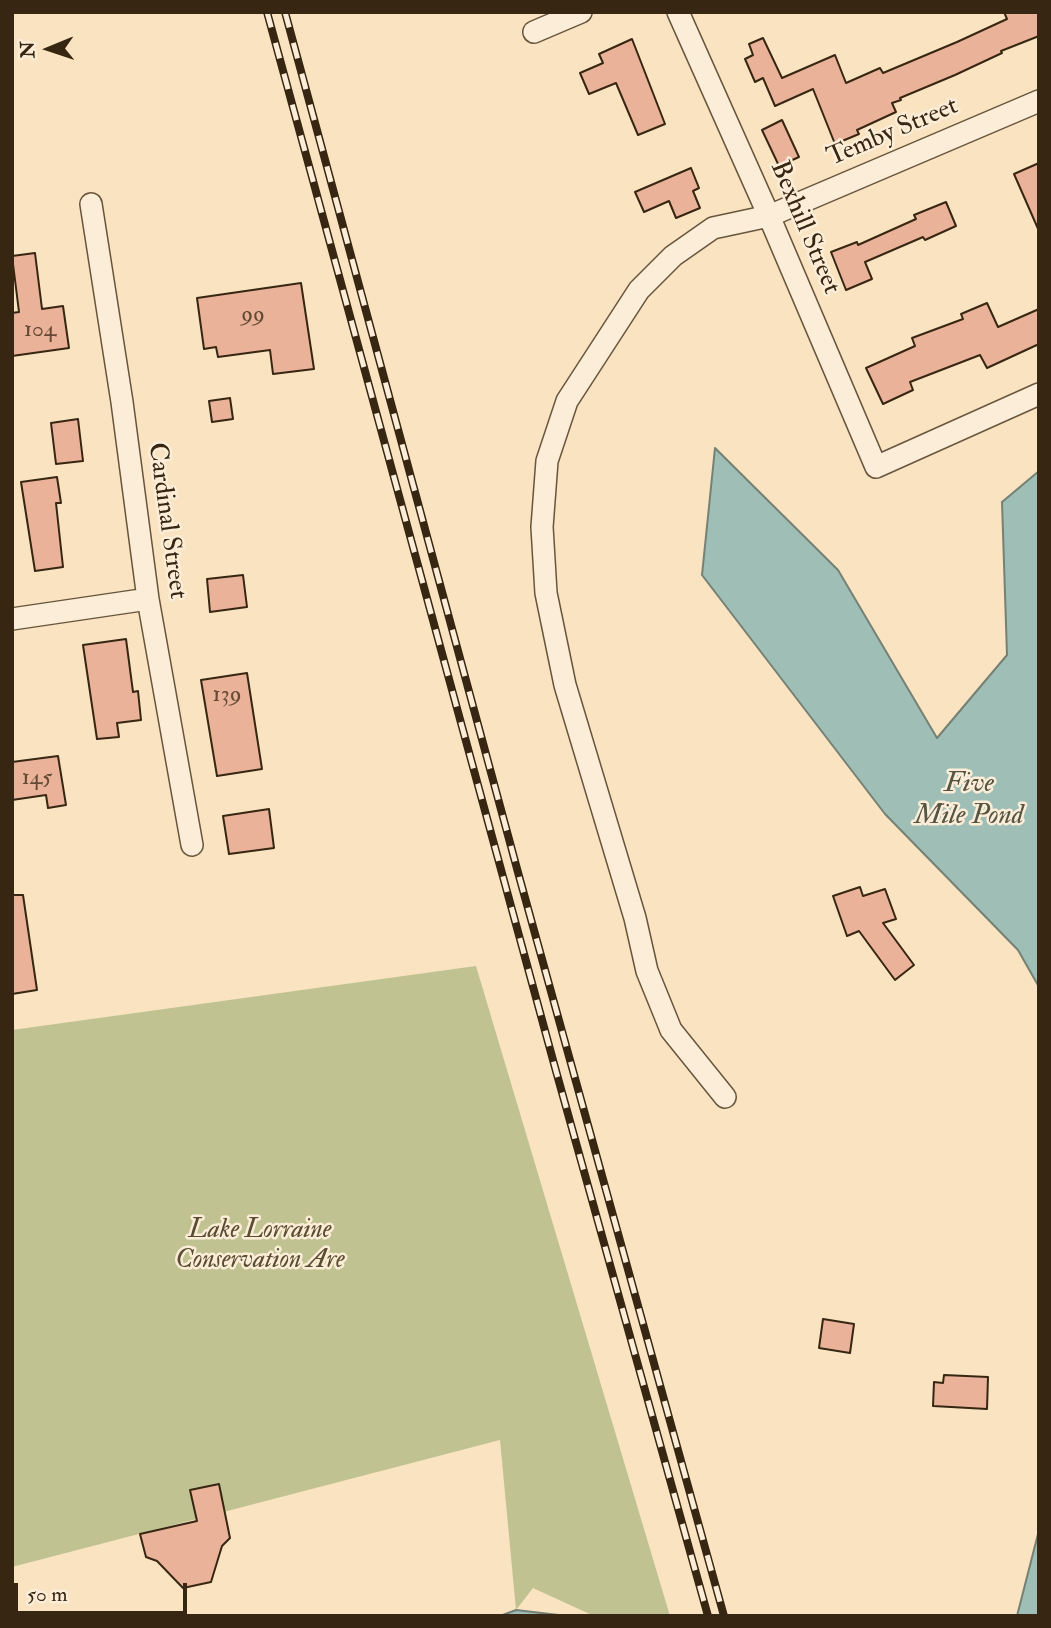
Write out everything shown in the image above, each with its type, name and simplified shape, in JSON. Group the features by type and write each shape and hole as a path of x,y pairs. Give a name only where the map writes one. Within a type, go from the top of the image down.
{"street":[{"path":"534,32 581,12"},
{"name":"Bexhill Street","path":"678,12 876,467 1039,394"},
{"name":"Temby Street","path":"725,1097 671,1030 647,971 635,918 565,685 546,593 542,527 547,461 567,401 639,290 673,256 713,228 769,216 1039,101"},
{"name":"Cardinal Street","path":"91,204 122,402 148,599 192,845"},
{"path":"12,619 148,599"}],"green space":[{"name":"Lake Lorraine Conservation Are","path":"476,966 670,1616 594,1616 533,1588 516,1610 500,1440 12,1567 12,1030"}],"water":[{"name":"Five Mile Pond","path":"715,448 838,570 937,738 1007,655 1002,502 1039,471 1039,987 1018,950 885,814 702,575"},
{"path":"1039,1530 1039,1616 1017,1616"},
{"path":"516,1610 567,1616 500,1616"}],"building":[{"path":"1004,12 1039,12 1039,36 900,98 901,100 892,103 896,112 857,130 859,134 835,144 813,89 775,106 763,78 755,82 745,59 753,55 749,44 763,38 782,78 835,55 846,83 880,68 883,73 957,42 1007,19"},
{"path":"632,39 665,124 638,135 616,83 589,94 580,73 603,63 599,54"},
{"path":"782,120 799,157 779,166 762,130"},
{"path":"1039,163 1039,231 1014,174"},
{"path":"691,168 699,188 693,191 700,208 676,218 669,201 644,212 635,192"},
{"path":"946,202 956,226 865,262 872,279 846,290 831,252 857,242 858,245 916,219 914,215"},
{"path":"35,253 42,309 63,306 69,348 12,356 12,313 19,312 12,256"},
{"path":"301,283 314,369 273,374 270,350 218,357 216,347 204,349 197,298"},
{"path":"987,303 998,327 1039,309 1039,344 987,368 980,355 910,382 913,390 883,404 866,368 915,346 912,338 963,319 961,314"},
{"path":"230,398 233,419 212,422 209,401"},
{"path":"78,419 83,461 56,464 51,423"},
{"path":"57,477 61,503 56,503 63,567 35,571 21,482"},
{"path":"243,575 247,607 210,612 207,579"},
{"path":"126,639 133,692 138,691 141,720 117,723 119,737 97,739 83,645"},
{"path":"247,673 262,769 217,776 201,680"},
{"path":"58,756 66,805 48,808 46,795 12,800 12,762"},
{"path":"269,809 274,848 229,854 223,816"},
{"path":"860,887 863,896 885,889 896,919 883,923 914,965 895,980 859,931 847,936 833,896"},
{"path":"12,895 23,895 37,990 12,994"},
{"path":"823,1319 854,1324 850,1353 819,1348"},
{"path":"944,1375 988,1377 987,1409 933,1406 934,1382 943,1383"},
{"path":"219,1484 230,1538 222,1546 211,1582 183,1588 157,1561 146,1557 140,1534 197,1521 190,1490"}],"railway":[{"path":"267,12 708,1616"},
{"path":"285,12 519,876 724,1616"}]}
